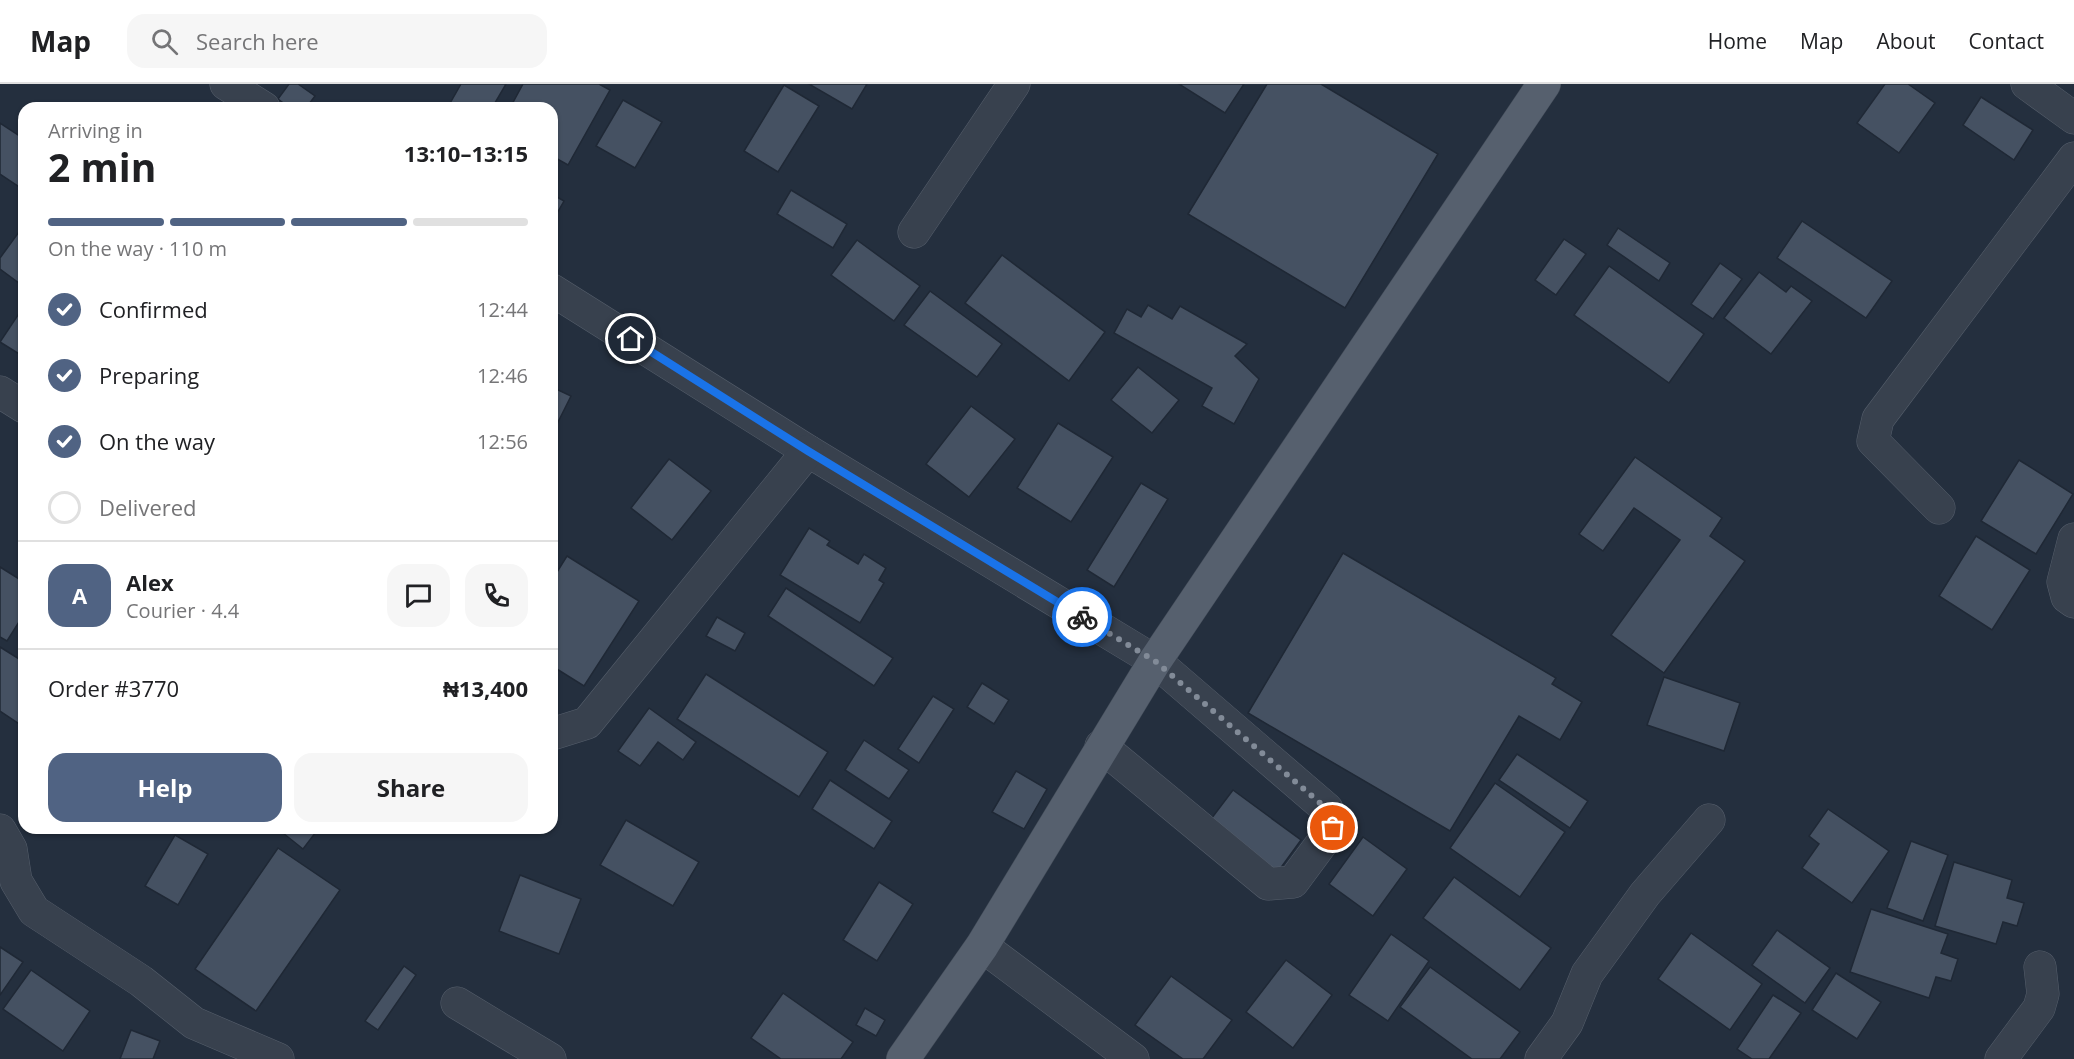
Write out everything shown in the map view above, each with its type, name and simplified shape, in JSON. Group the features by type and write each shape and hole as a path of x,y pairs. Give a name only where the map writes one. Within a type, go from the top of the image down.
{"main road":[{"path":"903,1059 982,946 1101,746 1155,661 1544,84"}],"street":[{"path":"226,84 254,102"},
{"path":"914,232 1014,84"},
{"path":"2027,84 2074,118"},
{"path":"1939,508 1873,441 1878,419 2074,158"},
{"path":"558,294 808,451 1155,661 1327,809 1333,828 1293,882 1268,884 1101,746"},
{"path":"0,392 18,403"},
{"path":"558,732 588,723 808,451"},
{"path":"2074,539 2063,582 2067,597 2074,602"},
{"path":"1540,1059 1567,1023 1587,974 1645,894 1709,820"},
{"path":"0,830 11,849 16,880 34,911 141,981 194,1023 278,1059"},
{"path":"982,946 1133,1059"},
{"path":"2001,1059 2039,1008 2043,994 2040,967"},
{"path":"457,1004 550,1059"}],"building":[{"path":"289,84 298,84 315,96 310,102 282,102 278,99"},
{"path":"461,84 506,84 496,102 451,102"},
{"path":"523,84 599,84 610,90 568,165 558,159 558,102 513,102"},
{"path":"809,84 867,84 852,109"},
{"path":"1179,84 1244,84 1225,113"},
{"path":"1267,84 1321,84 1438,154 1345,308 1188,214"},
{"path":"1885,84 1908,84 1935,103 1899,153 1857,123"},
{"path":"784,85 819,106 778,172 744,151"},
{"path":"1981,97 2033,130 2014,160 1963,125"},
{"path":"623,100 662,122 635,168 596,146"},
{"path":"0,123 18,135 18,186 0,174"},
{"path":"791,190 847,224 833,248 777,214"},
{"path":"558,198 564,201 558,212"},
{"path":"1802,221 1892,281 1866,318 1777,258"},
{"path":"1618,228 1670,263 1659,281 1607,245"},
{"path":"18,233 18,282 0,269 0,258"},
{"path":"1564,239 1586,254 1556,295 1535,280"},
{"path":"857,240 920,286 894,321 831,275"},
{"path":"1002,255 1105,332 1069,381 965,303"},
{"path":"1720,263 1742,279 1713,319 1691,304"},
{"path":"1609,266 1704,334 1669,383 1574,315"},
{"path":"1759,272 1786,292 1791,286 1812,301 1771,354 1724,318"},
{"path":"930,291 1002,344 977,377 904,325"},
{"path":"1148,305 1172,319 1180,306 1247,344 1235,356 1259,379 1234,424 1202,406 1212,388 1114,333 1127,309 1141,317"},
{"path":"18,315 18,353 0,342"},
{"path":"1138,367 1179,400 1152,433 1111,400"},
{"path":"558,390 571,396 558,422"},
{"path":"971,406 1015,439 969,497 926,464"},
{"path":"1058,423 1113,457 1071,522 1017,488"},
{"path":"1635,457 1722,518 1710,536 1745,561 1664,673 1611,635 1680,540 1634,508 1603,551 1579,534"},
{"path":"669,459 711,491 672,540 631,508"},
{"path":"2019,460 2073,494 2036,554 1981,521"},
{"path":"1141,483 1168,499 1114,587 1087,570"},
{"path":"809,528 830,541 827,545 858,564 864,554 886,568 879,580 884,583 860,623 780,575"},
{"path":"1976,536 2030,570 1992,630 1939,596"},
{"path":"1343,553 1556,678 1552,684 1582,702 1560,740 1519,716 1450,831 1248,713"},
{"path":"567,556 639,601 584,686 558,670 558,570"},
{"path":"0,567 18,578 18,624 7,641 0,637"},
{"path":"786,588 893,658 874,686 768,616"},
{"path":"717,617 745,633 735,651 706,636"},
{"path":"0,647 18,658 18,723 0,711"},
{"path":"706,674 828,752 799,797 677,719"},
{"path":"1664,677 1740,703 1724,751 1647,725"},
{"path":"982,683 1009,700 994,724 967,707"},
{"path":"933,696 954,709 919,763 898,749"},
{"path":"649,708 696,742 683,760 658,742 640,766 618,751"},
{"path":"864,740 909,770 889,799 845,770"},
{"path":"1517,754 1588,801 1570,828 1499,780"},
{"path":"1016,771 1047,789 1024,829 992,812"},
{"path":"830,780 892,821 874,849 812,809"},
{"path":"1495,783 1565,832 1520,897 1450,848"},
{"path":"1233,790 1301,840 1277,873 1208,823"},
{"path":"1828,809 1889,851 1852,903 1802,868 1819,844 1809,836"},
{"path":"626,820 699,862 673,906 600,865"},
{"path":"284,834 314,834 303,849"},
{"path":"175,835 208,854 178,905 145,886"},
{"path":"1363,837 1407,869 1373,916 1329,884"},
{"path":"1911,841 1948,855 1923,921 1887,908"},
{"path":"278,848 340,890 256,1011 195,969"},
{"path":"1954,862 2012,880 2007,898 2024,903 2017,926 2003,922 1996,944 1935,926"},
{"path":"520,875 581,899 559,954 499,931"},
{"path":"1454,877 1551,948 1520,990 1423,918"},
{"path":"879,882 913,904 877,961 843,940"},
{"path":"1871,909 1948,934 1941,953 1958,959 1951,981 1936,977 1929,998 1850,972"},
{"path":"1777,930 1830,968 1805,1003 1752,965"},
{"path":"1691,933 1762,984 1730,1030 1658,979"},
{"path":"1391,934 1429,961 1388,1021 1349,995"},
{"path":"0,947 23,962 0,995"},
{"path":"1286,960 1332,995 1293,1048 1246,1012"},
{"path":"404,966 416,975 378,1030 365,1021"},
{"path":"1430,967 1520,1032 1500,1059 1472,1059 1400,1007"},
{"path":"31,970 90,1011 63,1051 3,1009"},
{"path":"1836,973 1881,1002 1857,1039 1812,1010"},
{"path":"1171,976 1232,1020 1203,1059 1183,1059 1135,1025"},
{"path":"783,993 853,1042 841,1059 781,1059 751,1038"},
{"path":"1773,995 1801,1013 1769,1059 1752,1059 1737,1049"},
{"path":"865,1008 885,1020 876,1036 856,1025"},
{"path":"131,1030 160,1041 153,1059 120,1059"}],"way so far":[{"path":"1082,617 1155,661 1327,809 1333,828"}],"route":[{"path":"631,339 808,451 1082,617"}]}
